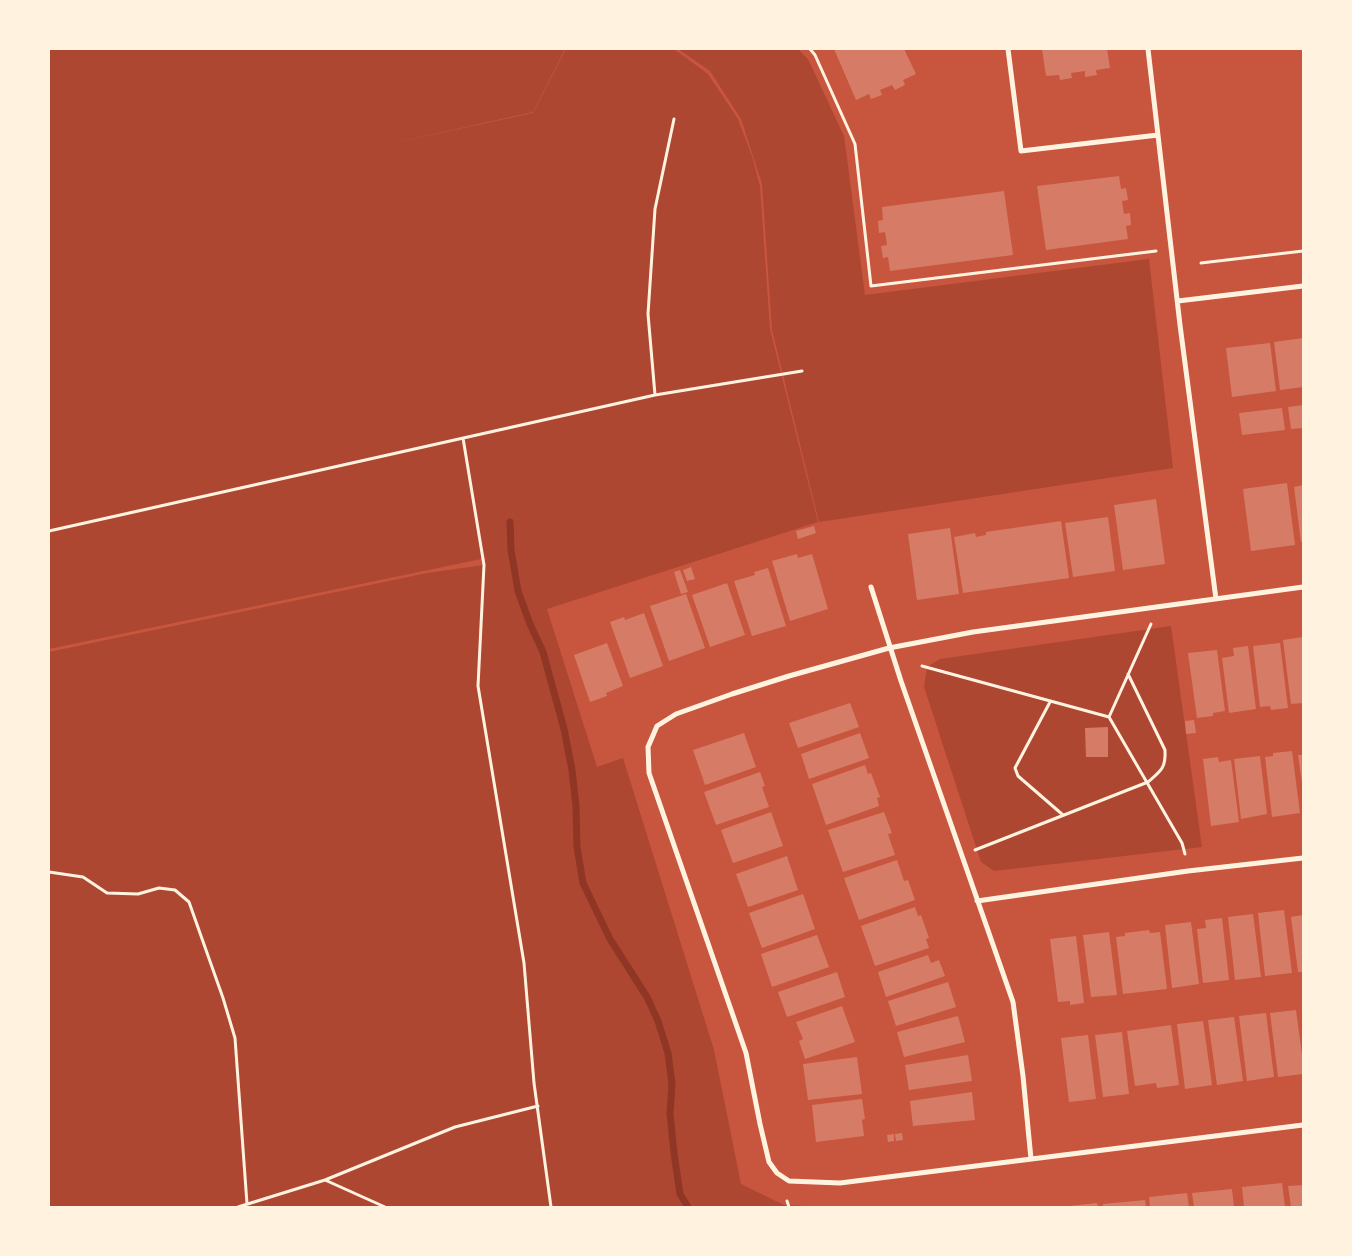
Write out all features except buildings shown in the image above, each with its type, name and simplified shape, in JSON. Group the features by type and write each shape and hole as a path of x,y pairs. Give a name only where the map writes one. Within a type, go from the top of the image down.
{"street":[{"path":"1008,49 1021,151 1158,135"},
{"path":"1148,49 1216,599"},
{"path":"1178,301 1303,286"},
{"path":"871,587 889,648 1013,1002 1023,1076 1031,1159"},
{"path":"1303,588 973,632 889,648 742,691 676,714 657,726 648,747 648,773 746,1053 769,1162 777,1173 789,1181 840,1183 1303,1125"},
{"path":"977,901 1188,871 1303,858"}],"path":[{"path":"810,49 815,55 855,144 871,286 1156,251"},
{"path":"654,395 648,314 655,210 674,119"},
{"path":"1201,263 1303,251"},
{"path":"49,531 654,395 802,372"},
{"path":"463,438 484,565 478,686 524,963 534,1083 551,1207"},
{"path":"1109,717 1151,624"},
{"path":"922,666 1109,717 1182,843 1185,854"},
{"path":"974,850 1148,782 1163,769 1166,760 1165,750 1128,674"},
{"path":"1050,702 1015,768 1018,776 1063,815"},
{"path":"49,872 83,877 107,893 138,894 159,888 176,890 189,902 234,1038 247,1204"},
{"path":"238,1207 325,1180 455,1127 538,1106"},
{"path":"325,1180 385,1207"},
{"path":"788,1201 789,1207"}],"shaded area":[{"path":"49,49 565,49 533,112 375,147 533,113 566,49 674,49 708,74 738,119 752,156 760,186 770,329 818,522 547,609 597,767 623,758 714,1050 741,1184 784,1205 826,1207 49,1207 49,652 427,573 484,565 486,558 49,649"},
{"path":"678,49 798,49 808,59 844,136 865,295 1149,259 1173,468 819,522 772,330 762,184 741,119 710,71"},
{"path":"1171,626 1202,847 994,871 981,862 924,687 927,667 940,659"}],"waterway":[{"path":"510,522 511,550 518,591 543,652 564,729 572,770 576,806 577,847 583,883 610,939 647,997 658,1021 668,1053 672,1084 670,1113 680,1194 688,1207"}]}
